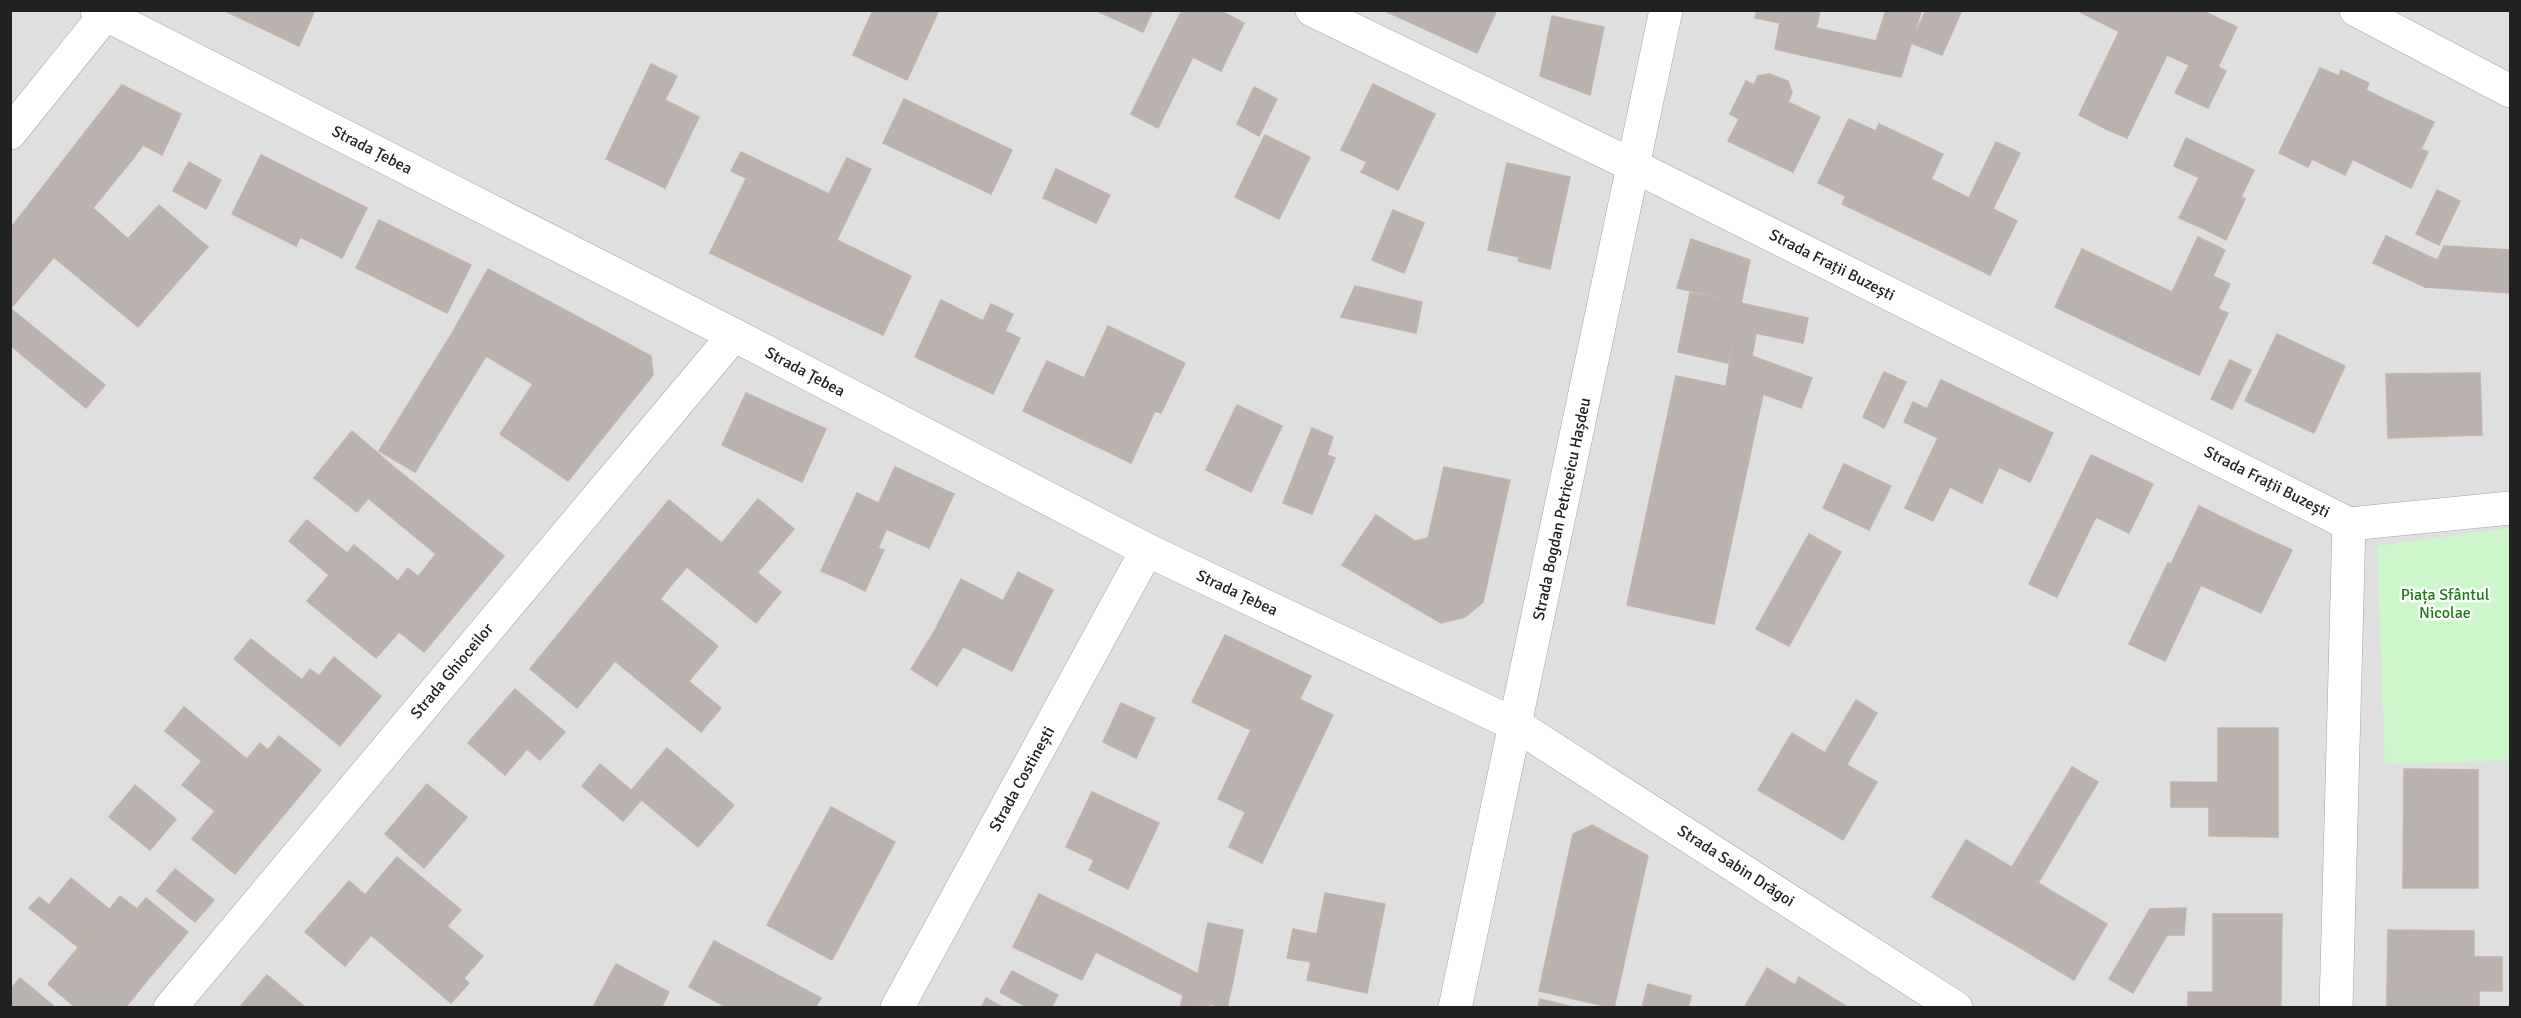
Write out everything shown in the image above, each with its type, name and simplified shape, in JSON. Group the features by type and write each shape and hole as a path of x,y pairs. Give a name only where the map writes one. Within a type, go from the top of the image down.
{"street":[{"name":"Strada Frații Buzești","path":"1312,10 1634,166 2349,524"},
{"name":"Strada Bogdan Petriceicu Hașdeu","path":"1455,1008 1666,10"},
{"path":"2356,10 2511,91"},
{"path":"10,133 105,12"},
{"name":"Strada Țebea","path":"105,12 734,334 1147,550 1516,725"},
{"name":"Strada Ghioceilor","path":"170,1008 734,334"},
{"path":"2336,1008 2349,524 2511,508"},
{"name":"Strada Costinești","path":"897,1008 1147,550"},
{"name":"Strada Sabin Drăgoi","path":"1516,725 1956,1008"}],"shaded area":[{"path":"11,11 2510,11 2510,1007 11,1007"}],"green space":[{"name":"Piața Sfântul Nicolae","path":"2510,528 2510,760 2385,764 2377,546"}],"building":[{"path":"223,10 315,10 299,46"},
{"path":"873,10 939,10 907,80 853,55"},
{"path":"1095,10 1153,10 1143,32"},
{"path":"1182,10 1219,10 1244,23 1221,71 1193,57 1158,128 1131,114"},
{"path":"1383,10 1497,10 1477,53"},
{"path":"1757,10 1820,10 1810,57 1775,49 1780,23 1755,18"},
{"path":"1886,10 1921,12 1901,77 1810,57 1816,28 1876,41"},
{"path":"1926,10 1962,10 1942,55 1911,43"},
{"path":"2076,10 2175,10 2156,50"},
{"path":"2175,10 2201,10 2237,27 2218,67 2226,71 2208,108 2175,93 2189,65 2156,50"},
{"path":"1552,16 1604,27 1590,95 1540,76"},
{"path":"2119,32 2146,45 2106,129 2079,115"},
{"path":"2146,45 2167,55 2127,138 2106,129"},
{"path":"651,64 677,76 665,100 699,117 665,188 606,159"},
{"path":"2320,68 2339,76 2341,70 2369,83 2366,90 2382,98 2345,175 2312,159 2308,167 2279,153"},
{"path":"1769,74 1788,81 1792,93 1788,102 1820,117 1793,172 1728,141 1739,119 1730,114 1746,81 1754,85 1758,76"},
{"path":"1373,84 1435,114 1398,190 1361,172 1367,162 1341,150"},
{"path":"122,85 181,114 162,155 143,145 132,160 89,127"},
{"path":"1254,87 1277,99 1259,136 1237,124"},
{"path":"2382,98 2434,122 2421,149 2428,152 2411,188 2352,159"},
{"path":"904,99 1012,150 991,194 883,143"},
{"path":"1849,119 1876,131 1845,196 1818,183"},
{"path":"1879,124 1943,154 1931,179 1969,198 1943,252 1842,204"},
{"path":"89,127 132,160 93,208 52,175"},
{"path":"1265,135 1310,157 1279,219 1235,197"},
{"path":"2186,138 2224,156 2211,183 2174,166"},
{"path":"1996,142 2020,153 1993,209 2017,221 1990,275 1943,252"},
{"path":"741,152 829,194 847,158 871,169 844,225 731,171"},
{"path":"261,155 325,187 296,246 232,214"},
{"path":"2224,156 2254,170 2241,197 2211,183"},
{"path":"189,162 221,180 206,209 173,191"},
{"path":"1507,163 1570,177 1550,269 1518,261 1519,257 1488,250"},
{"path":"1056,169 1110,195 1096,223 1043,198"},
{"path":"52,175 177,282 138,327 14,224"},
{"path":"2199,178 2222,188 2202,228 2179,218"},
{"path":"746,179 844,225 808,300 710,253"},
{"path":"325,187 367,208 342,258 300,237"},
{"path":"2222,188 2245,199 2226,240 2202,228"},
{"path":"2437,190 2460,201 2439,245 2416,234"},
{"path":"159,205 208,247 177,282 128,239"},
{"path":"1393,210 1424,223 1404,273 1372,260"},
{"path":"379,220 471,265 447,313 356,268"},
{"path":"14,224 54,257 11,308 10,228"},
{"path":"2386,236 2437,260 2425,287 2373,263"},
{"path":"2198,237 2225,250 2213,276 2230,284 2218,309 2228,313 2199,375 2145,350"},
{"path":"1691,239 1750,260 1741,303 1677,288"},
{"path":"837,240 911,276 883,335 808,300"},
{"path":"2444,246 2510,250 2510,293 2425,287"},
{"path":"2082,249 2172,292 2145,350 2055,307"},
{"path":"488,269 651,356 653,375 568,481 500,434 533,384 451,335"},
{"path":"1355,286 1422,302 1416,333 1341,317"},
{"path":"1690,293 1741,303 1728,363 1678,352"},
{"path":"941,300 983,321 991,304 1013,314 1005,331 1020,338 993,394 915,357"},
{"path":"1741,303 1808,318 1803,343 1735,329"},
{"path":"10,308 105,385 86,408 10,345"},
{"path":"1108,326 1185,363 1161,413 1155,411 1131,463 1023,411 1047,361 1084,378"},
{"path":"1735,329 1756,334 1752,356 1812,378 1801,408 1763,394 1726,386"},
{"path":"2277,334 2345,366 2314,433 2245,401"},
{"path":"451,335 486,356 415,472 379,451"},
{"path":"2230,360 2251,370 2232,409 2211,399"},
{"path":"1884,372 1906,382 1884,428 1863,417"},
{"path":"2480,373 2482,435 2388,438 2386,374"},
{"path":"1676,376 1763,394 1714,624 1627,605"},
{"path":"1941,380 2053,433 2030,482 1999,467 1982,503 1950,487 1933,521 1905,508 1938,438 1904,422 1913,402 1927,409"},
{"path":"746,393 826,429 802,482 722,445"},
{"path":"1237,405 1282,426 1251,492 1206,470"},
{"path":"1312,428 1333,437 1327,455 1335,458 1312,514 1283,503"},
{"path":"352,431 394,467 357,512 314,478"},
{"path":"2091,455 2153,484 2129,533 2096,517 2057,597 2029,584"},
{"path":"1844,464 1891,486 1869,530 1823,508"},
{"path":"394,467 504,556 459,610 418,577 436,554 368,498"},
{"path":"895,467 954,494 929,548 870,522"},
{"path":"1444,467 1510,480 1483,602 1465,617 1441,623 1342,565 1376,515 1415,541 1428,538"},
{"path":"857,493 878,503 843,580 821,571"},
{"path":"758,499 794,529 757,573 721,544"},
{"path":"669,500 781,592 756,623 687,567 674,582 631,546"},
{"path":"2199,506 2259,535 2229,598 2201,585 2165,661 2129,644 2168,563 2171,564"},
{"path":"307,520 347,553 329,575 289,541"},
{"path":"870,522 886,530 878,548 884,550 865,591 843,580"},
{"path":"1809,534 1841,552 1789,646 1756,629"},
{"path":"2259,535 2292,550 2261,613 2229,598"},
{"path":"354,545 398,581 408,568 459,610 424,652 329,575"},
{"path":"631,546 674,582 660,599 718,646 689,681 588,598"},
{"path":"1018,572 1053,590 1012,671 934,632 961,579 1003,601"},
{"path":"329,575 399,632 376,658 307,601"},
{"path":"588,598 721,708 701,732 615,661 577,708 530,669"},
{"path":"934,632 963,647 937,686 911,669"},
{"path":"1225,635 1311,676 1278,743 1192,702"},
{"path":"251,639 302,680 310,669 319,676 334,657 381,696 340,746 234,659"},
{"path":"515,689 565,732 540,760 527,749 505,775 468,743"},
{"path":"1299,699 1333,715 1262,863 1229,847"},
{"path":"1856,700 1877,713 1813,822 1758,790 1792,733 1825,753"},
{"path":"1121,703 1155,718 1136,758 1103,742"},
{"path":"184,707 247,759 260,743 268,750 279,736 321,770 277,823 165,731"},
{"path":"2218,728 2278,728 2278,783 2218,782"},
{"path":"1251,730 1278,743 1245,812 1218,799"},
{"path":"667,748 734,805 698,847 631,791"},
{"path":"202,761 277,823 235,874 192,839 215,811 182,785"},
{"path":"600,764 642,799 623,821 582,786"},
{"path":"1847,765 1877,782 1843,840 1813,822"},
{"path":"2072,767 2098,782 2038,883 2012,867"},
{"path":"2404,769 2478,770 2478,888 2403,888"},
{"path":"2171,782 2278,783 2278,837 2209,836 2209,807 2171,807"},
{"path":"427,784 467,817 424,868 385,834"},
{"path":"135,785 176,819 150,850 109,817"},
{"path":"1092,792 1159,823 1128,889 1089,870 1094,860 1066,847"},
{"path":"831,807 895,842 832,960 767,925"},
{"path":"1592,825 1648,856 1614,1008 1539,991 1573,834"},
{"path":"1966,840 2038,883 2005,939 1932,897"},
{"path":"397,857 461,910 428,948 365,895"},
{"path":"175,869 214,900 195,922 157,891"},
{"path":"71,878 109,909 88,936 49,905"},
{"path":"349,881 469,983 451,1003 371,935 345,966 305,932"},
{"path":"2038,883 2107,924 2074,980 2005,939"},
{"path":"1325,893 1385,904 1367,993 1307,980 1311,962 1287,958 1293,929 1317,934"},
{"path":"1039,894 1108,927 1082,980 1013,947"},
{"path":"120,896 137,909 146,898 188,932 145,983 88,936"},
{"path":"39,897 88,936 78,947 29,908"},
{"path":"2186,908 2184,935 2167,935 2133,993 2109,979 2150,909"},
{"path":"2213,914 2282,914 2281,993 2213,993"},
{"path":"1208,923 1243,930 1233,981 1198,974"},
{"path":"447,926 483,956 464,978 428,948"},
{"path":"1108,927 1198,974 1192,1000 1096,952"},
{"path":"2388,930 2474,931 2474,957 2502,957 2502,991 2387,990"},
{"path":"88,936 145,983 125,1008 76,1008 48,984"},
{"path":"714,941 821,998 815,1008 728,1008 689,987"},
{"path":"616,964 669,992 661,1008 593,1007"},
{"path":"1767,968 1795,985 1799,977 1849,1008 1744,1008"},
{"path":"1012,971 1058,995 1051,1008 1028,1008 1000,992"},
{"path":"1198,974 1233,981 1227,1008 1192,1000"},
{"path":"267,975 306,1008 239,1008"},
{"path":"20,978 56,1008 10,1008 10,990"},
{"path":"1648,984 1691,996 1688,1008 1642,1008"},
{"path":"2387,990 2479,991 2479,1008 2387,1008"},
{"path":"2188,992 2281,993 2281,1008 2188,1008"},
{"path":"1183,996 1209,1004 1208,1008 1180,1008"},
{"path":"986,998 1004,1008 981,1008"},
{"path":"1540,999 1576,1008 1538,1008"}]}
